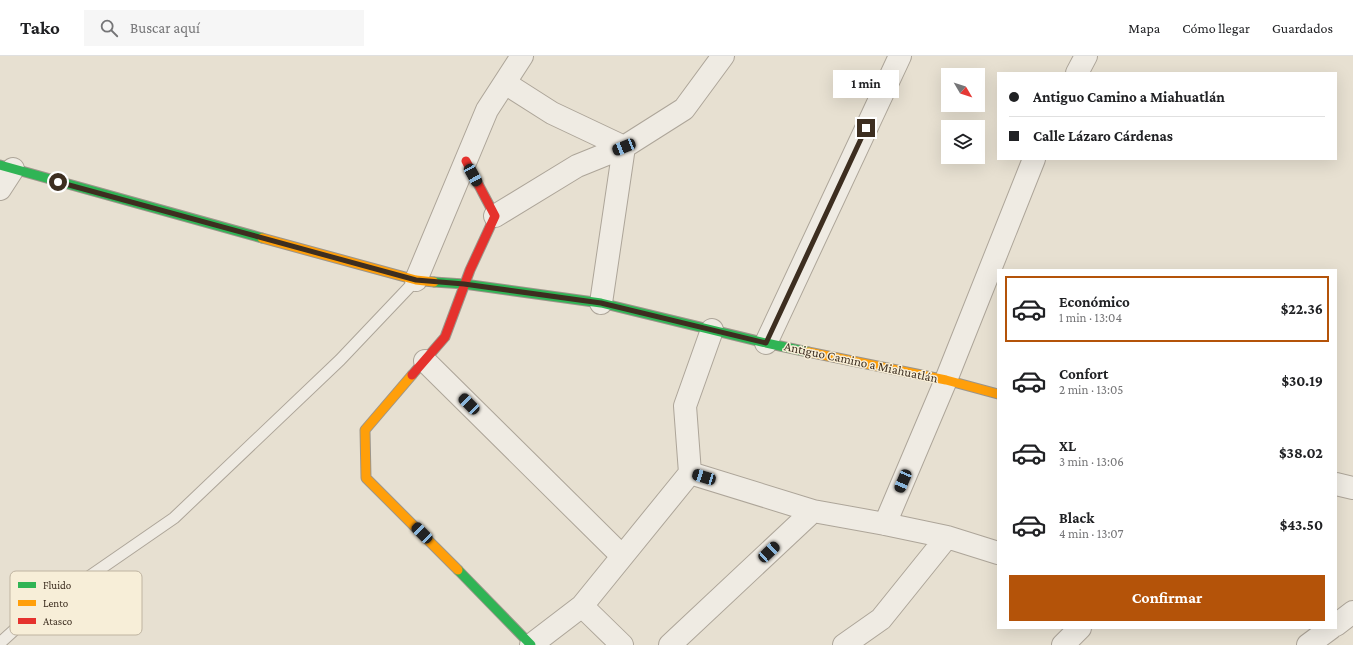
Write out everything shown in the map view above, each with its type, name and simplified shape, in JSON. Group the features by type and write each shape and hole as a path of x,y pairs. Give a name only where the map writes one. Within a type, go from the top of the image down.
{"street":[{"path":"416,280 487,110 522,56"},
{"path":"712,330 685,406 690,473 582,606 531,645 510,622 366,478 366,430 445,337 464,284 495,216 577,166 624,147 684,109 723,56"},
{"path":"766,343 900,56"},
{"path":"1078,72 1086,56"},
{"path":"505,83 552,113 624,147"},
{"path":"601,303 624,147"},
{"path":"885,524 946,380 1034,160"},
{"path":"466,161 495,216"},
{"path":"0,189 7,167"},
{"name":"Antiguo Camino a Miahuatlán","path":"7,167 416,280 464,284 601,303 766,343 946,380 997,394"},
{"path":"425,361 622,556"},
{"path":"690,473 813,511 947,537 997,553"},
{"path":"1337,484 1353,488"},
{"path":"670,645 813,511"},
{"path":"844,645 881,619 947,537"},
{"path":"582,606 622,645"},
{"path":"1337,624 1353,612"},
{"path":"1063,645 1079,629"},
{"path":"1308,645 1330,629"}],"lane":[{"path":"97,571 174,518 340,360 416,280"},
{"path":"0,644 10,634"}],"traffic: fast":[{"path":"0,165 262,238"},
{"path":"434,282 464,284 601,303 808,352"},
{"path":"458,570 531,645"}],"traffic: slow":[{"path":"262,238 416,280 434,282"},
{"path":"808,352 946,380 997,394"},
{"path":"412,375 365,430 366,478 458,570"}],"traffic: jam":[{"path":"412,375 445,337 470,270 495,216 466,161"}],"route":[{"path":"58,182 416,280 464,284 601,303 766,343 866,128"}]}
